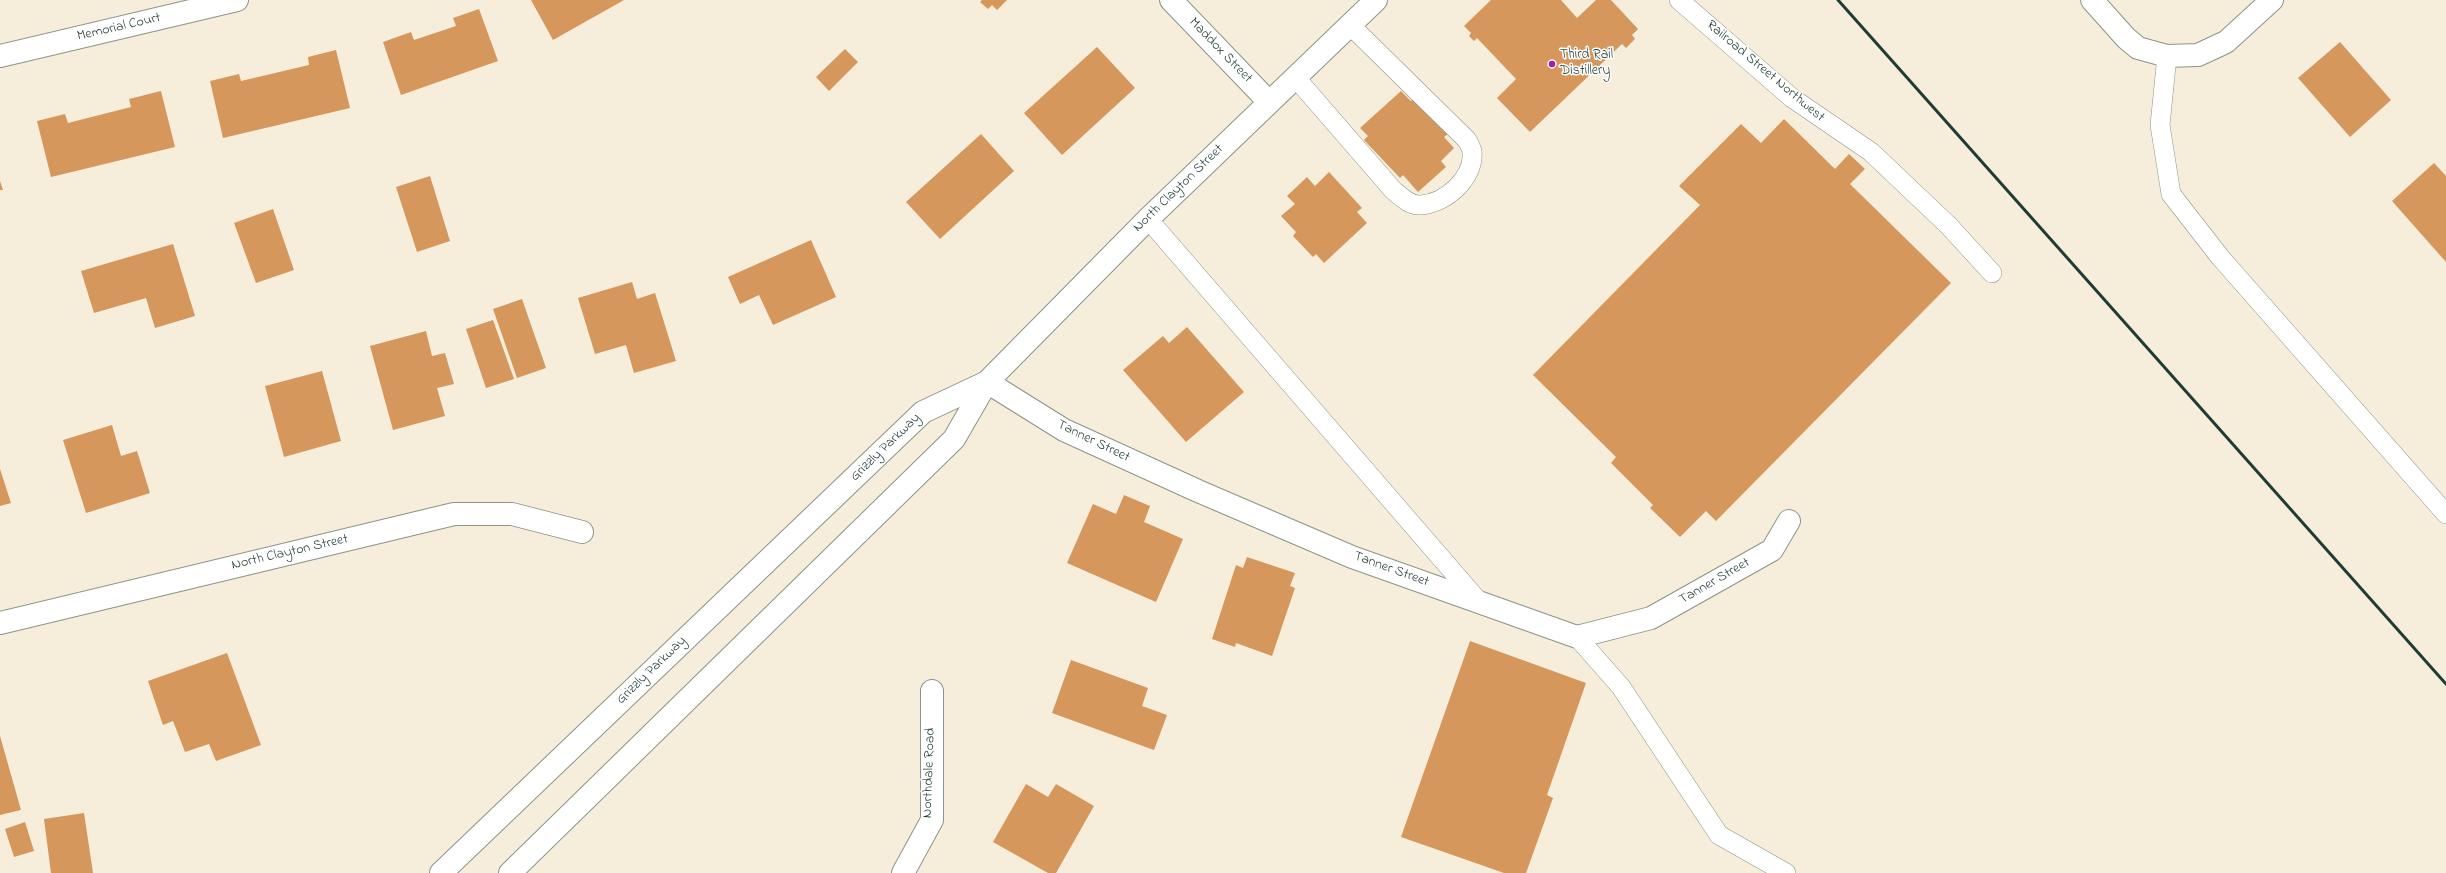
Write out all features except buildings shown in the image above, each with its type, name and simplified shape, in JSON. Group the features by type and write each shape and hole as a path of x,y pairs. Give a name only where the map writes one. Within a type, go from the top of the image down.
{"street":[{"name":"Memorial Court","path":"0,56 237,0"},
{"name":"Maddox Street","path":"1171,0 1269,102"},
{"name":"North Clayton Street","path":"987,382 1148,219 1376,0"},
{"path":"2092,0 2126,38 2138,48 2167,56 2198,55 2226,42 2272,0"},
{"path":"510,873 954,439 987,382"},
{"name":"Tanner Street","path":"987,382 1064,430 1198,491 1352,557 1577,637 1651,618 1772,550 1789,521"},
{"name":"Grizzly Parkway","path":"441,873 923,412 987,382"},
{"name":"North Clayton Street","path":"0,623 454,514 512,514 582,532"},
{"name":"Northdale Road","path":"903,873 932,820 932,691"}],"lane":[{"name":"Railroad Street Northwest","path":"1679,0 1792,98 1871,152 1948,226 1992,272"},
{"path":"1295,77 1393,190 1407,201 1419,206 1437,202 1453,192 1466,174 1470,164 1472,151 1467,140 1350,25"},
{"path":"2167,56 2160,124 2171,194 2220,257 2446,514"},
{"path":"1148,219 1480,602"},
{"path":"1577,637 1621,687 1719,835 1786,873"}],"railway":[{"path":"1838,0 2446,684"}],"place":[{"name":"Third Rail Distillery","path":"1552,64"}]}
